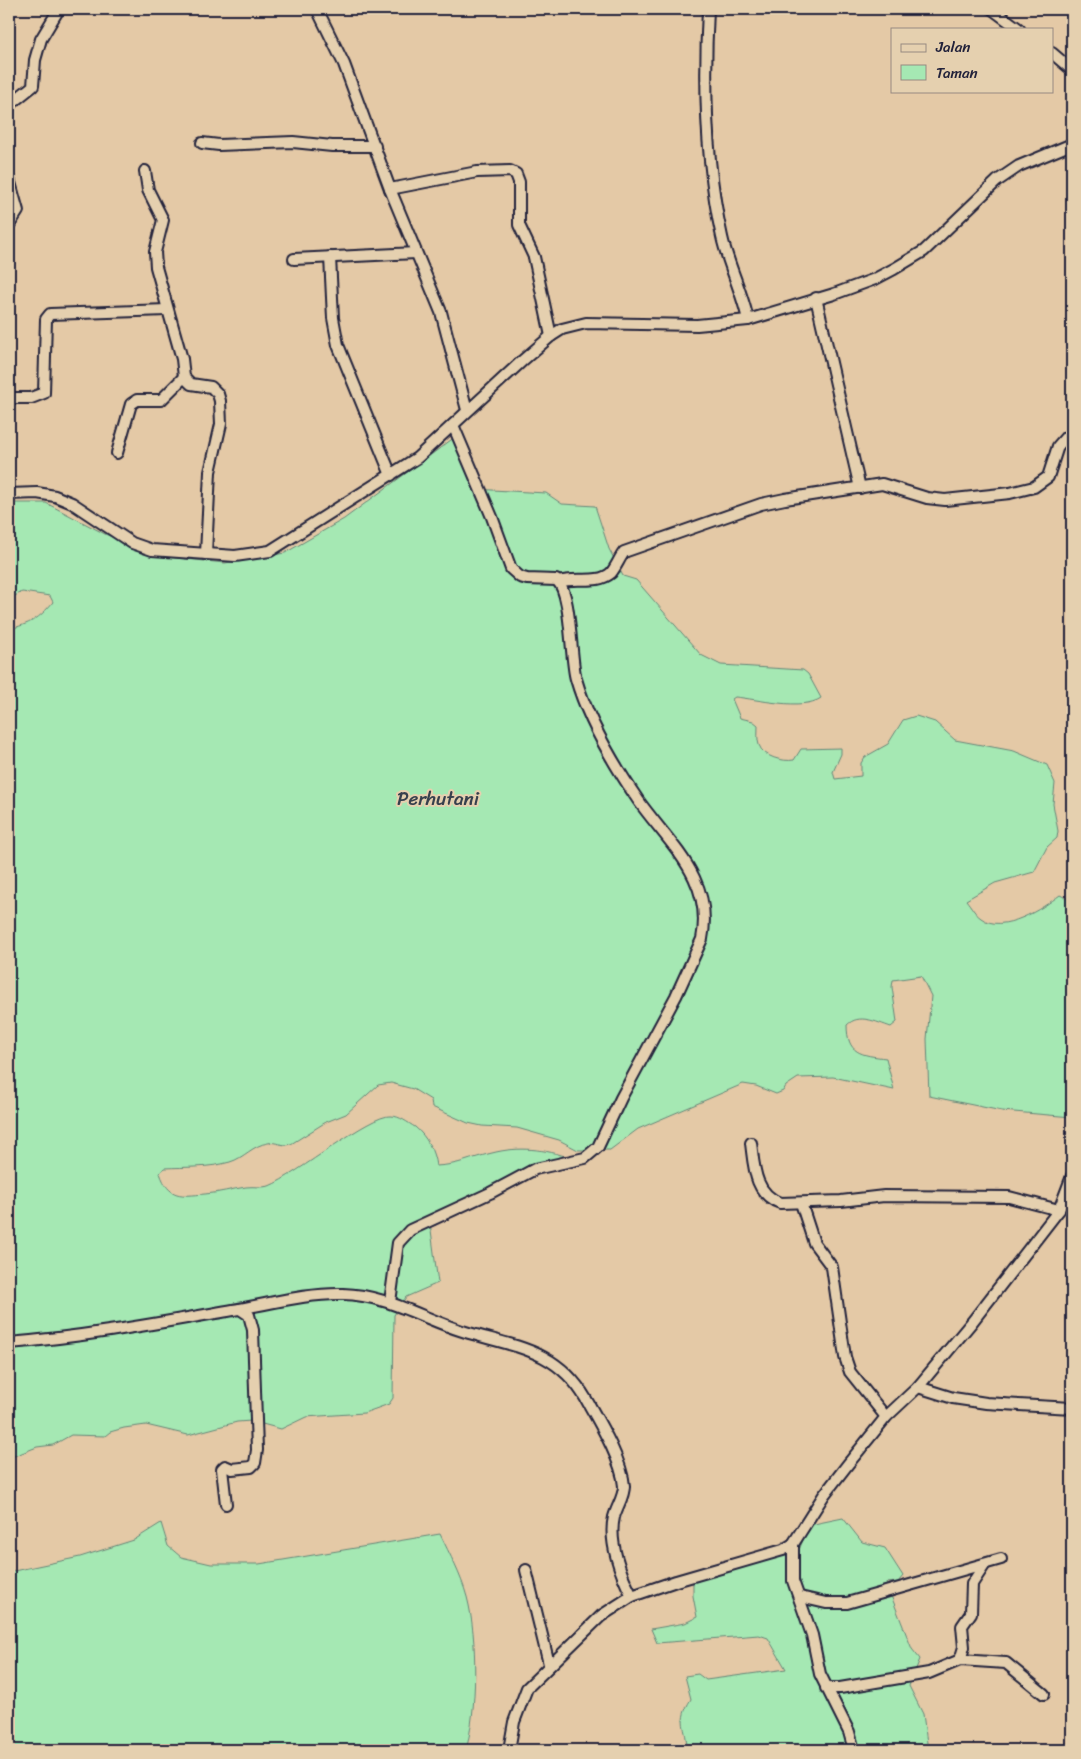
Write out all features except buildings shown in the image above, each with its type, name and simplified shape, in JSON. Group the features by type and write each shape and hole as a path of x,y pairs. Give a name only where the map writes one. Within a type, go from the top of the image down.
{"street":[{"path":"9,105 33,86 35,60 41,39 59,9"},
{"path":"317,9 344,64 390,190 441,312 467,410"},
{"path":"708,9 706,106 716,200 724,244 743,295 748,320"},
{"path":"992,9 1018,28"},
{"path":"1054,55 1072,70"},
{"path":"202,143 219,145 294,142 332,146 375,146"},
{"path":"9,494 37,493 55,496 72,503 132,543 152,550 235,556 270,551 417,458 467,410 551,336 574,325 586,322 698,325 748,320 875,279 924,251 997,181 1019,166 1072,144"},
{"path":"145,171 148,190 163,220 155,259 182,359 184,377 191,384 211,386 218,394 220,401 220,430 210,472 206,554"},
{"path":"390,190 477,172 510,171 516,174 519,182 519,225 534,257 551,336"},
{"path":"9,179 18,211 9,225"},
{"path":"294,259 416,253"},
{"path":"330,257 334,327 338,345 390,475"},
{"path":"816,298 860,488"},
{"path":"9,398 31,398 44,394 46,319 50,314 168,310"},
{"path":"117,453 131,404 137,400 161,400 184,377"},
{"path":"453,425 492,517 511,569 520,577 526,579 550,579 559,582 570,579 605,577 613,571 624,552 760,504 887,485 927,498 945,500 1010,493 1034,487 1048,477 1058,446 1072,433"},
{"path":"390,1302 394,1286 398,1243 410,1230 490,1193 535,1169 584,1158 598,1146 621,1098 676,996 702,938 703,901 696,878 616,766 582,697 573,667 569,622 559,582"},
{"path":"751,1143 756,1176 761,1188 776,1201 801,1202 884,1196 1009,1197 1059,1210"},
{"path":"509,1750 514,1722 527,1688 549,1664 601,1616 632,1596 676,1581 783,1550 793,1544 824,1495 886,1417 918,1387 972,1322 1059,1210 1072,1176"},
{"path":"801,1202 814,1243 832,1267 845,1357 850,1372 886,1417"},
{"path":"9,1343 105,1332 343,1294 390,1302 461,1331 533,1351 555,1362 571,1377 600,1423 623,1479 623,1496 615,1515 613,1532 622,1575 632,1596"},
{"path":"226,1504 222,1469 225,1466 232,1468 251,1467 255,1462 257,1450 253,1330 249,1316 240,1309"},
{"path":"918,1387 954,1398 986,1403 1072,1408"},
{"path":"793,1544 793,1581 812,1635 818,1667 826,1688 849,1732 854,1750"},
{"path":"783,1550 792,1559"},
{"path":"800,1597 826,1603 847,1602 1001,1559"},
{"path":"960,1660 964,1647 962,1626 971,1614 972,1584 985,1564"},
{"path":"526,1570 549,1664"},
{"path":"826,1688 840,1688 929,1674 960,1660 1010,1664 1044,1694"}],"green space":[{"name":"Perhutani","path":"455,437 474,489 546,493 562,504 595,506 609,549 623,576 636,580 701,655 721,665 803,670 808,674 821,698 813,702 791,704 735,697 732,699 740,718 753,721 758,725 759,745 769,756 784,760 794,760 801,749 841,748 841,754 833,772 835,779 861,776 861,763 865,757 888,744 903,720 916,716 935,722 955,740 1014,751 1047,765 1055,783 1053,804 1058,831 1057,838 1047,847 1034,872 995,883 966,900 981,918 990,922 1000,923 1022,918 1060,895 1072,901 1072,932 1066,944 1072,958 1072,1117 1002,1111 929,1096 927,1039 931,996 921,976 893,980 892,987 897,1022 891,1027 862,1019 852,1021 847,1025 850,1042 857,1051 869,1056 886,1058 894,1090 833,1077 798,1078 786,1086 783,1091 776,1094 756,1086 743,1084 638,1129 610,1150 578,1150 559,1140 517,1128 482,1126 468,1123 432,1107 431,1100 413,1089 391,1083 378,1085 346,1114 326,1122 291,1144 263,1144 230,1162 206,1166 164,1168 160,1173 167,1188 172,1192 183,1195 269,1186 351,1134 381,1118 391,1116 404,1120 423,1135 434,1155 436,1166 502,1151 522,1149 551,1152 571,1158 537,1163 496,1186 429,1215 438,1283 406,1297 394,1315 393,1398 389,1404 364,1413 306,1417 281,1429 251,1421 237,1422 188,1435 146,1425 124,1428 110,1432 105,1436 71,1435 53,1445 37,1447 9,1458 9,629 34,620 53,602 50,596 22,592 9,599 9,503 46,503 105,534 156,556 225,563 285,553 344,519"},
{"path":"843,1518 862,1542 885,1548 903,1576 898,1582 886,1583 912,1649 920,1659 909,1686 923,1714 928,1750 687,1750 683,1719 691,1699 685,1676 698,1674 706,1680 786,1669 768,1638 759,1635 657,1643 651,1629 685,1623 697,1617 693,1596 693,1579 759,1559 784,1556 799,1550 809,1525"},
{"path":"161,1523 168,1546 181,1557 211,1564 259,1564 440,1534 465,1589 471,1614 475,1674 470,1734 466,1750 9,1750 9,1572 80,1557 134,1540"}]}
